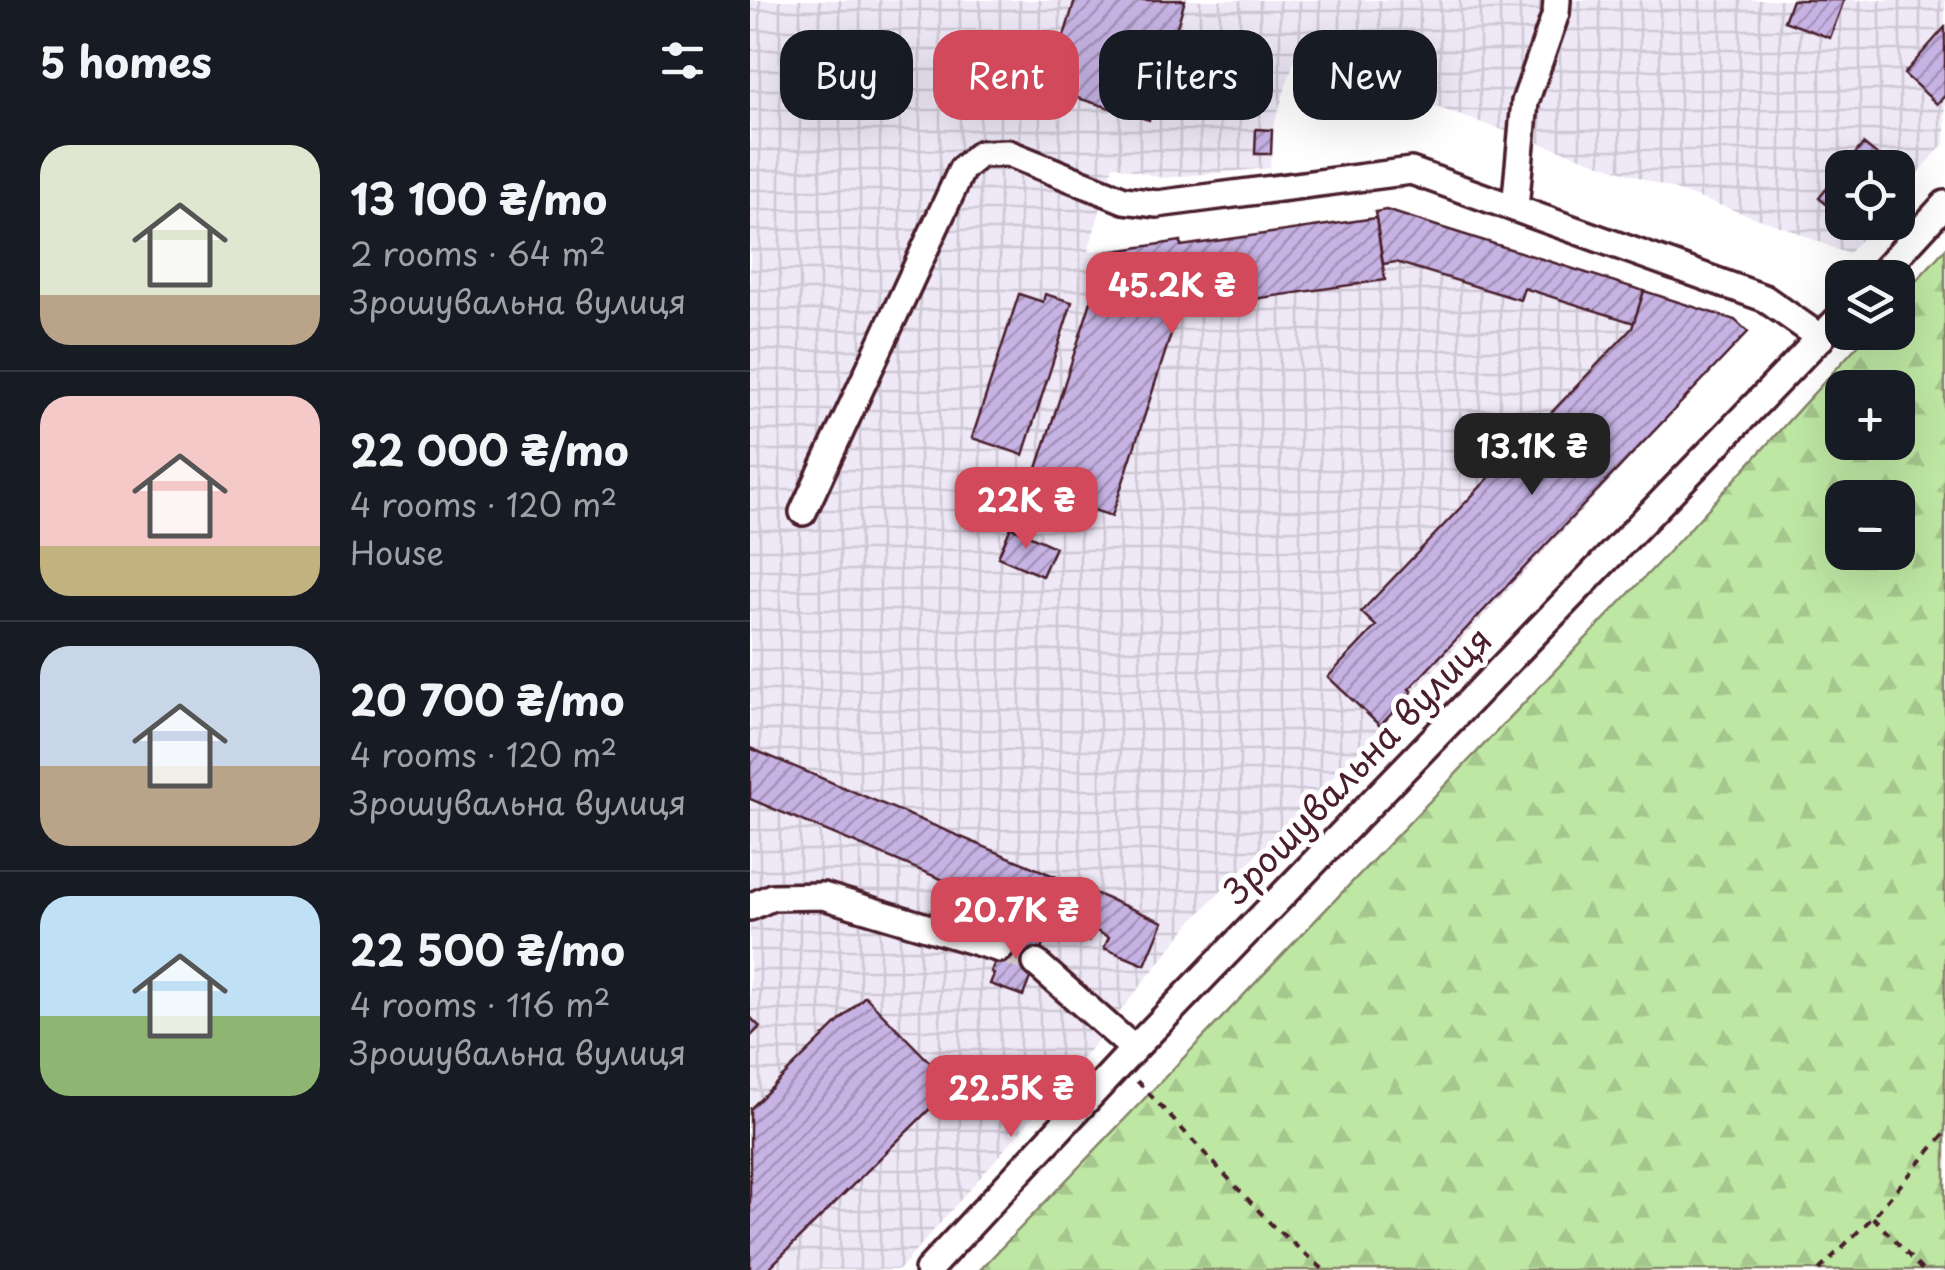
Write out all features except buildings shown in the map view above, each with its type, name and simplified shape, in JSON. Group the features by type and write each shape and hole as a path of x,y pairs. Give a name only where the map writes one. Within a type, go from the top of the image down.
{"street":[{"path":"1515,208 1525,102 1557,0"},
{"path":"803,512 962,169 980,154 1008,153 1124,200 1156,204 1412,171 1764,298 1821,338"},
{"path":"1894,260 1945,204"},
{"name":"Зрошувальна вулиця","path":"928,1270 1127,1056 1825,334"},
{"path":"750,908 772,898 823,896 1000,949"},
{"path":"1036,964 1127,1056"}],"path":[{"path":"1127,1056 1273,1226 1324,1270"},
{"path":"1819,1270 1873,1217 1945,1133"},
{"path":"1873,1217 1922,1270"}],"shaded area":[{"path":"750,0 1945,0 1945,143 1915,176 1915,150 1825,150 1825,240 1861,240 1848,254 1791,230 1437,107 1437,30 1293,30 1293,64 1272,130 1270,168 1162,178 1113,165 1088,252 1181,241 1182,246 1375,218 1375,212 1386,210 1735,320 1748,332 1361,748 1193,920 1068,1077 899,1270 750,1270"}],"green space":[{"path":"1945,249 1945,1270 980,1270 1663,558 1825,381 1825,460 1915,460 1915,370 1835,370 1853,350 1915,350 1915,282"}],"tunnel":[{"path":"1000,949 1036,963"}]}
